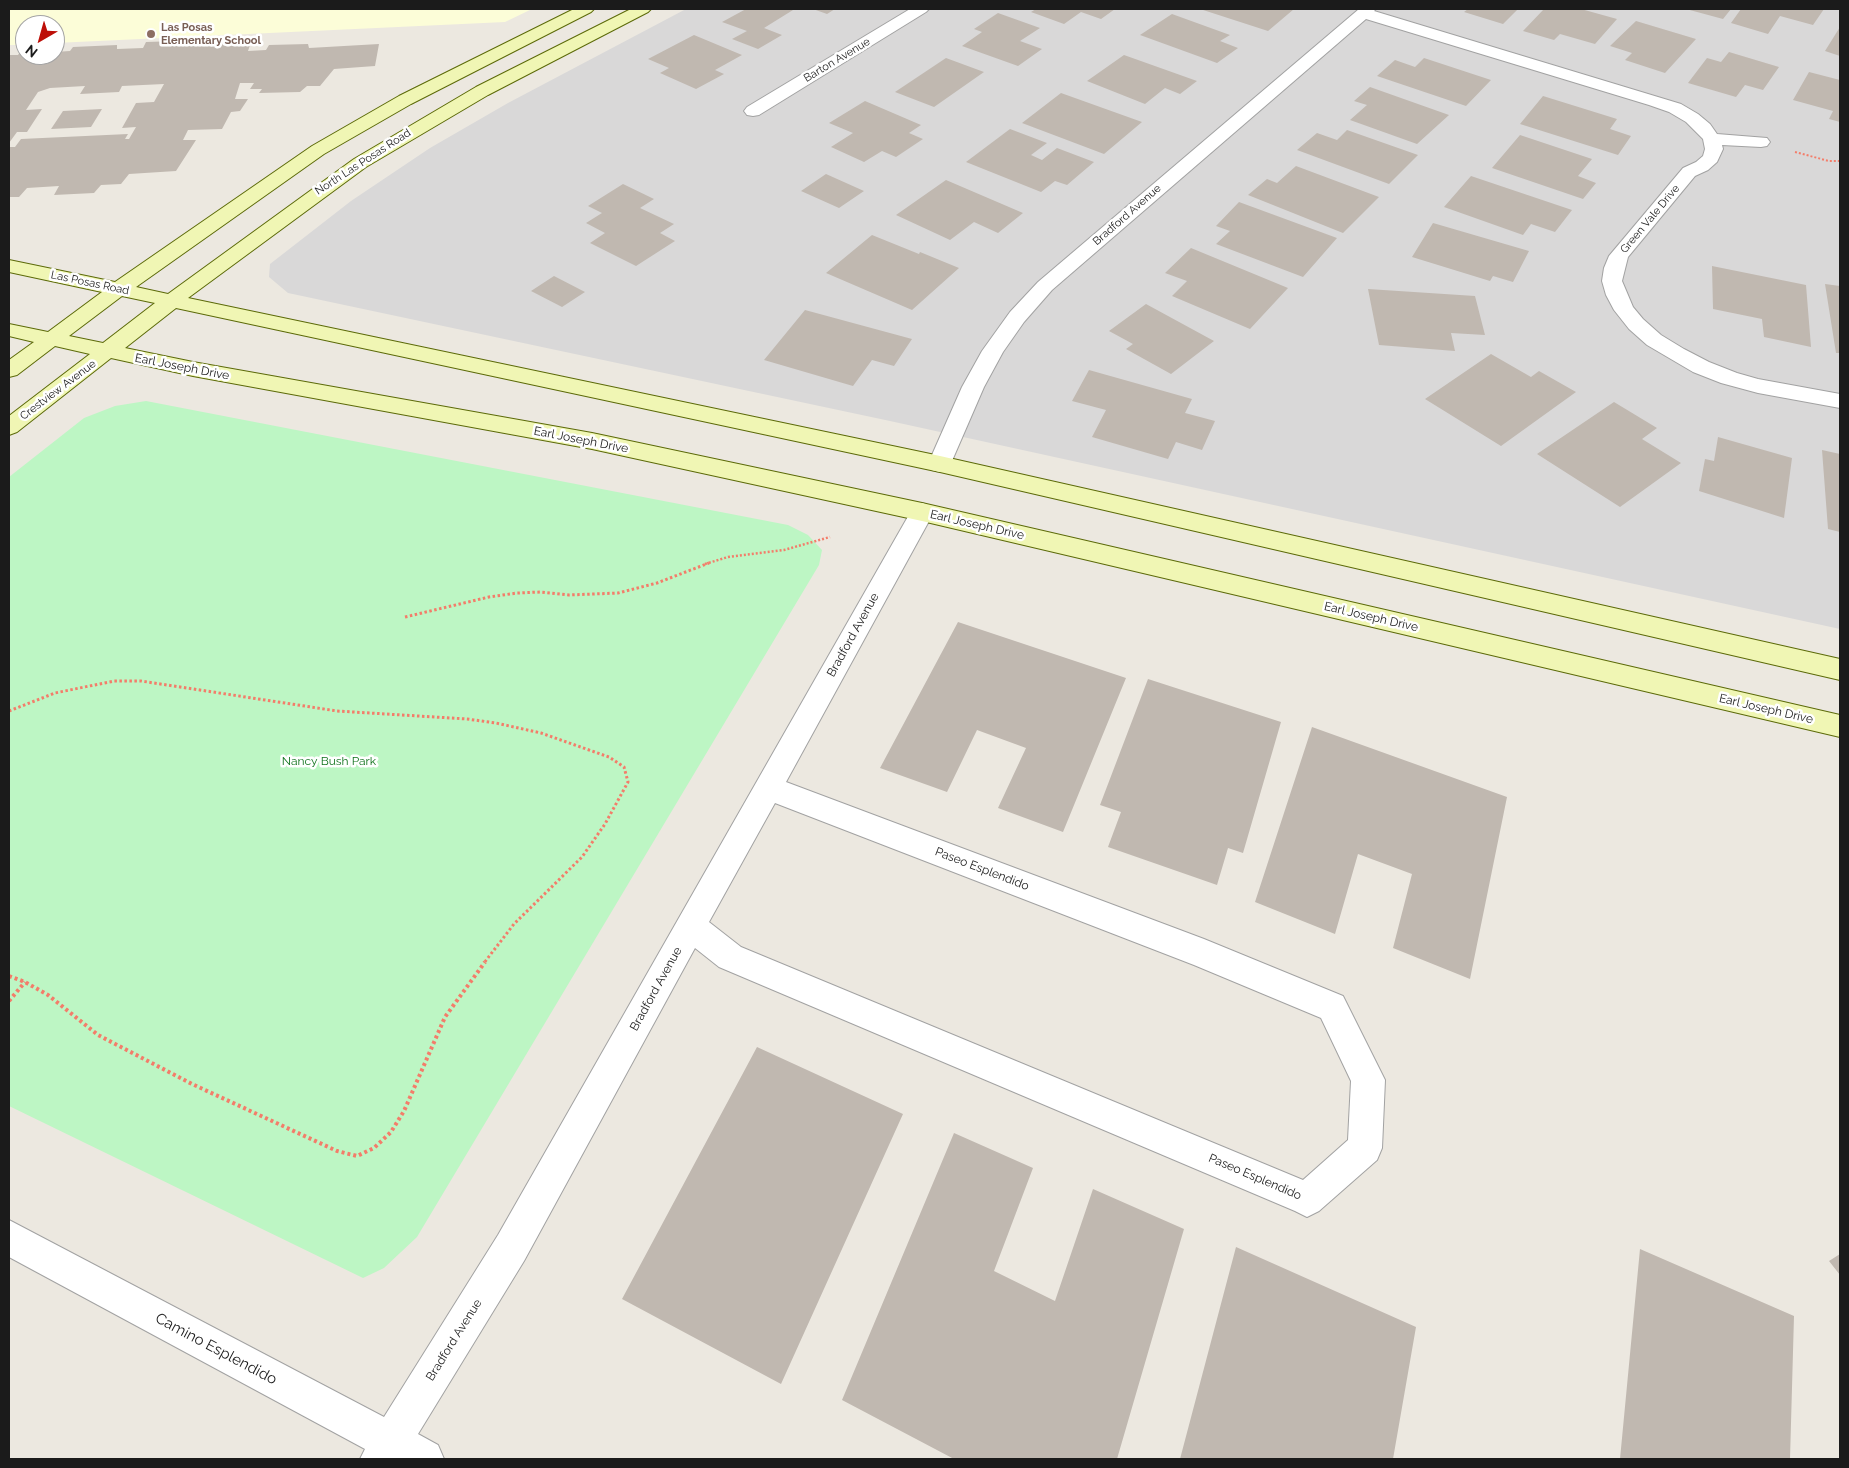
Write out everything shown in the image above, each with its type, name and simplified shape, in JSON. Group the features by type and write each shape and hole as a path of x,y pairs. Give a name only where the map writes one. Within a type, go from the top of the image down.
{"main road":[{"path":"9,370 274,179 361,124 438,82 586,9"},
{"name":"North Las Posas Road","path":"107,352 312,196 401,137 482,91 643,9"},
{"name":"Las Posas Road","path":"9,266 172,301"},
{"path":"172,301 940,464 1840,670"},
{"path":"9,330 107,352"},
{"name":"Crestview Avenue","path":"9,427 107,352"},
{"name":"Earl Joseph Drive","path":"107,352 234,377 592,441 922,512 1840,726"}],"street":[{"name":"Barton Avenue","path":"753,112 921,9"},
{"path":"1365,11 1675,108 1704,128 1712,139 1761,142"},
{"name":"Bradford Avenue","path":"940,464 973,387 993,351 1016,318 1045,286 1365,11"},
{"name":"Green Vale Drive","path":"1712,139 1714,149 1711,158 1702,166 1689,172 1619,256 1614,268 1612,281 1616,295 1624,310 1654,340 1701,367 1729,378 1758,386 1840,401"},
{"name":"Bradford Avenue","path":"385,1450 511,1248 922,512"},
{"name":"Paseo Esplendido","path":"691,926 730,957 1307,1199 1365,1148 1368,1080 1332,1007 1204,954 768,788"},
{"name":"Camino Esplendido","path":"9,1238 385,1450 424,1459"}],"path":[{"path":"1761,142 1829,161 1840,161"},
{"path":"406,617 489,597 518,593 541,592 569,595 618,593 657,583 728,557 784,550 830,537"},
{"path":"9,711 55,693 114,681 141,681 337,711 467,719 541,733 609,758 624,767 628,782 615,807 582,857 514,924 467,985 445,1018 404,1111 390,1132 374,1148 357,1156 336,1151 192,1084 98,1035 48,995 25,982 9,976"},
{"path":"9,1001 25,982"}],"shaded area":[{"name":"Las Posas Elementary School","path":"9,9 532,9 505,22 65,43 65,15 15,15 15,45 9,45"},
{"path":"686,9 1840,9 1840,629 890,421 288,293 269,277 270,264 351,201 430,148 508,103"}],"green space":[{"name":"Nancy Bush Park","path":"146,401 788,525 808,535 822,550 819,565 417,1237 384,1268 363,1278 9,1106 9,477 84,418 115,406"}],"building":[{"path":"746,9 793,10 764,28 782,35 758,49 732,39 747,31 722,22"},
{"path":"813,9 835,9 827,14"},
{"path":"1036,9 1115,9 1101,19 1081,12 1064,24 1031,12"},
{"path":"1200,9 1294,9 1268,31"},
{"path":"1468,9 1518,9 1503,24 1464,12"},
{"path":"1544,9 1581,9 1617,19 1595,44 1560,34 1554,40 1523,31"},
{"path":"1686,9 1731,9 1723,19"},
{"path":"1741,9 1824,9 1813,25 1780,16 1768,34 1731,23"},
{"path":"998,13 1040,28 1020,41 1042,49 1018,66 962,46 982,32 974,29"},
{"path":"1172,14 1230,35 1220,41 1238,48 1217,63 1140,35"},
{"path":"1636,21 1696,39 1665,73 1625,60 1632,53 1610,46"},
{"path":"1840,27 1840,56 1825,51"},
{"path":"694,35 742,55 715,70 724,74 696,89 660,73 669,68 648,59"},
{"path":"241,39 241,45 250,45 248,51 266,50 269,45 308,44 309,48 379,44 375,66 334,69 320,86 307,86 300,92 259,93 262,89 250,89 254,83 240,83 235,99 248,99 240,111 231,112 222,129 188,130 183,140 196,140 176,171 129,174 121,184 101,185 94,193 54,195 59,186 27,188 19,197 9,197 9,147 15,147 21,139 128,134 125,139 129,139 136,127 122,128 136,103 154,102 164,84 122,86 119,92 80,94 85,86 50,88 38,92 26,110 42,109 27,132 17,132 9,143 9,55 15,55 15,65 65,65 65,51 70,51 73,47 117,45 117,49 143,48 146,42"},
{"path":"1729,52 1779,67 1763,90 1745,85 1736,97 1688,83 1707,58 1721,62"},
{"path":"1124,55 1197,81 1180,94 1165,88 1145,104 1087,81"},
{"path":"946,58 984,72 934,107 895,92"},
{"path":"1424,58 1491,80 1466,106 1377,76 1395,60 1415,67"},
{"path":"1809,72 1840,80 1840,122 1829,119 1833,111 1793,100"},
{"path":"1370,87 1449,115 1417,144 1350,120 1367,105 1354,101"},
{"path":"1061,93 1142,122 1104,154 1022,123"},
{"path":"1543,96 1617,119 1610,129 1631,136 1618,155 1520,124"},
{"path":"865,101 921,125 909,133 923,139 896,157 882,151 864,162 831,147 853,133 829,123"},
{"path":"102,109 91,127 51,129 63,111"},
{"path":"1010,129 1047,143 1031,155 1042,160 1057,148 1094,162 1067,185 1055,181 1041,192 966,162"},
{"path":"1347,130 1418,155 1389,184 1297,150 1317,133 1337,140"},
{"path":"1520,135 1592,159 1578,176 1596,183 1583,199 1492,168"},
{"path":"1296,166 1379,197 1343,233 1248,195 1267,179 1277,183"},
{"path":"826,174 864,191 839,208 801,191"},
{"path":"1471,176 1572,210 1555,232 1531,224 1523,235 1444,207"},
{"path":"946,180 1023,213 998,233 974,222 950,240 896,215"},
{"path":"623,184 654,199 640,208 674,224 660,233 675,241 636,266 590,243 605,233 586,223 602,213 588,206"},
{"path":"1239,202 1337,238 1303,277 1216,244 1230,231 1216,226"},
{"path":"1433,223 1529,251 1513,282 1493,276 1490,281 1412,257"},
{"path":"872,235 959,268 912,310 826,273"},
{"path":"1191,248 1288,288 1250,329 1172,296 1187,281 1165,273"},
{"path":"1712,266 1806,285 1811,347 1764,337 1762,319 1713,309"},
{"path":"554,276 585,292 562,307 531,291"},
{"path":"1825,284 1840,286 1840,353 1836,353"},
{"path":"1368,289 1475,296 1485,335 1451,333 1455,351 1379,345"},
{"path":"1146,304 1214,341 1171,374 1126,349 1133,344 1109,331"},
{"path":"805,310 912,339 894,366 872,360 853,386 764,360"},
{"path":"1491,354 1531,377 1539,371 1576,392 1501,446 1425,399"},
{"path":"1089,370 1192,399 1185,413 1215,421 1202,450 1176,442 1168,459 1092,437 1106,410 1072,401"},
{"path":"1614,402 1657,428 1642,439 1681,463 1620,507 1537,454"},
{"path":"1718,437 1792,458 1784,518 1699,491 1705,459 1714,461"},
{"path":"1822,450 1840,454 1840,532 1828,529"},
{"path":"958,622 1126,678 1063,832 998,808 1026,748 977,730 947,792 880,768"},
{"path":"1148,679 1281,722 1243,853 1228,848 1217,885 1108,847 1121,812 1100,805"},
{"path":"1312,727 1507,797 1470,979 1393,948 1412,874 1358,854 1335,934 1255,902"},
{"path":"757,1047 903,1114 781,1384 622,1299"},
{"path":"954,1133 1033,1168 994,1271 1055,1301 1093,1189 1184,1229 1117,1459 954,1459 842,1400"},
{"path":"1236,1247 1416,1327 1393,1459 1180,1459"},
{"path":"1640,1249 1794,1316 1790,1459 1620,1459"},
{"path":"1840,1254 1840,1275 1829,1261"}],"place":[{"name":"Las Posas Elementary School","path":"151,34"}]}
